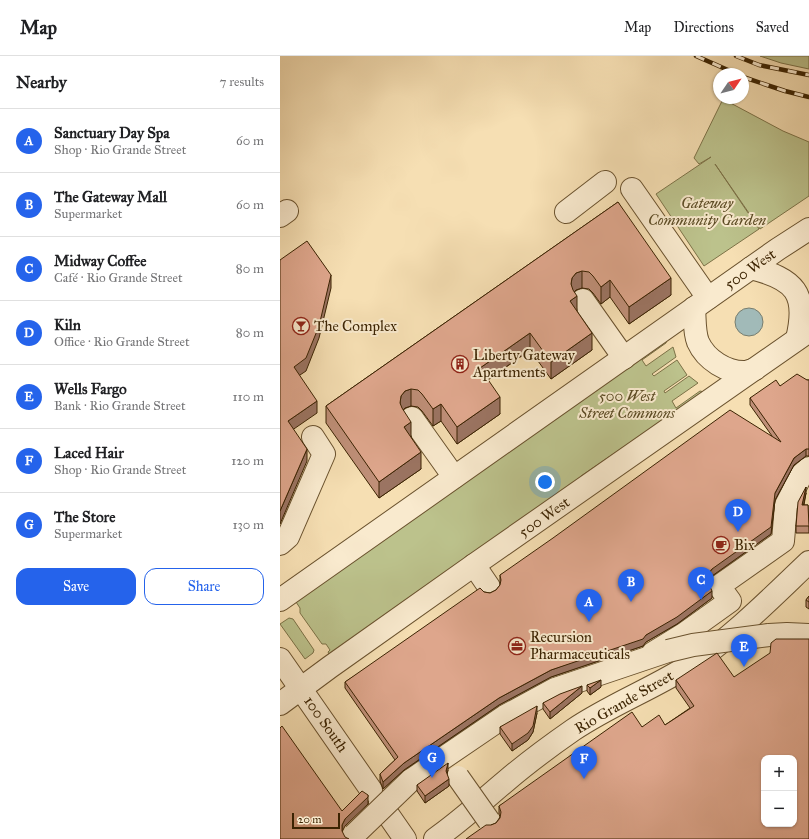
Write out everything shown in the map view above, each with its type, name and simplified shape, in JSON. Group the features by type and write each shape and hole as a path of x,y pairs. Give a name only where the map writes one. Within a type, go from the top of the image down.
{"street":[{"path":"566,212 605,182"},
{"path":"632,189 701,303 696,334 703,351 712,360 722,366 746,372 755,369"},
{"name":"500 West","path":"280,600 701,303 809,229"},
{"path":"751,268 774,275 788,283 794,289 798,297 802,315 803,335"},
{"path":"583,300 624,358"},
{"name":"500 West","path":"280,704 474,565 803,335"},
{"path":"412,418 454,477"},
{"path":"280,544 288,538 324,454 313,438"},
{"path":"645,658 684,634 730,601 720,586 783,541 786,505 802,474 809,468"},
{"name":"Rio Grande Street","path":"436,839 462,820 524,766 574,730 624,700 689,665 707,652 735,630 809,562"},
{"path":"474,565 490,587"},
{"path":"353,837 411,780 506,716 555,689 668,651 769,635 809,634"},
{"name":"100 South","path":"280,659 405,839"},
{"path":"445,757 489,821"}],"green space":[{"path":"760,56 809,56 809,69 781,63"},
{"name":"Gateway Community Garden","path":"721,104 732,104 783,131 809,142 809,196 760,229 715,164 759,229 704,266 656,194 711,157 699,164 694,158"},
{"name":"500 West Street Commons","path":"667,339 666,343 642,360 646,366 673,347 676,357 652,374 654,376 677,360 687,375 664,391 665,393 689,376 698,383 672,401 676,408 700,391 704,392 581,476 584,481 331,658 328,652 330,650 326,644 322,644 300,613 300,608 296,602"},
{"path":"289,618 293,619 314,650 313,653 305,659 280,624"}],"water":[{"path":"749,308 755,309 759,312 762,316 762,328 759,332 755,335 749,336 743,335 739,332 736,328 735,322 736,316 739,312 743,309"}],"building":[{"name":"Liberty Gateway Apartments","path":"618,202 671,278 629,307 610,280 601,287 589,272 582,271 576,273 572,278 571,284 577,296 570,301 592,333 551,362 530,333 480,368 500,397 457,427 441,404 433,409 418,390 411,389 405,391 401,396 400,403 411,422 404,427 421,452 379,482 326,406"},
{"path":"307,241 331,275 319,326 306,358 294,367 317,401 288,421 307,449 280,511 280,260"},
{"path":"797,374 809,380 809,449 806,449 794,458 775,493 771,527 712,569 708,574 707,580 712,591 677,617 646,635 643,639 551,670 499,698 404,763 383,782 380,774 398,757 345,682 480,588 484,592 490,593 496,590 500,585 500,575 730,410 781,442 750,398 776,380 780,386"},
{"path":"806,487 802,505 808,505 809,526 796,526 798,502"},
{"path":"776,639 809,639 809,839 466,839 486,825 496,823 500,818 501,812 499,806 632,712 642,727 659,715 665,725 694,706 676,680 717,653 734,677 770,653 771,643"},
{"path":"601,680 590,688 587,685"},
{"path":"582,686 550,712 543,703 560,694"},
{"path":"537,706 533,726 528,733 512,744 500,727"},
{"path":"282,726 342,811 362,791 368,795 368,797 345,819 342,825 342,831 345,837 349,839 280,839 280,728"},
{"path":"448,763 446,771 449,779 425,796 417,785"}],"railway":[{"path":"696,56 723,68"},
{"path":"736,56 759,65 809,75"},
{"path":"749,79 809,97"}],"place":[{"name":"The Complex","path":"301,326"},
{"name":"Liberty Gateway Apartments","path":"460,364"},
{"name":"Kiln","path":"738,532"},
{"name":"Bix","path":"721,545"},
{"name":"Midway Coffee","path":"701,600"},
{"name":"The Gateway Mall","path":"631,602"},
{"name":"Sanctuary Day Spa","path":"589,622"},
{"name":"Recursion Pharmaceuticals","path":"517,646"},
{"name":"Wells Fargo","path":"744,667"},
{"name":"The Store","path":"432,778"},
{"name":"Laced Hair","path":"584,779"}]}
